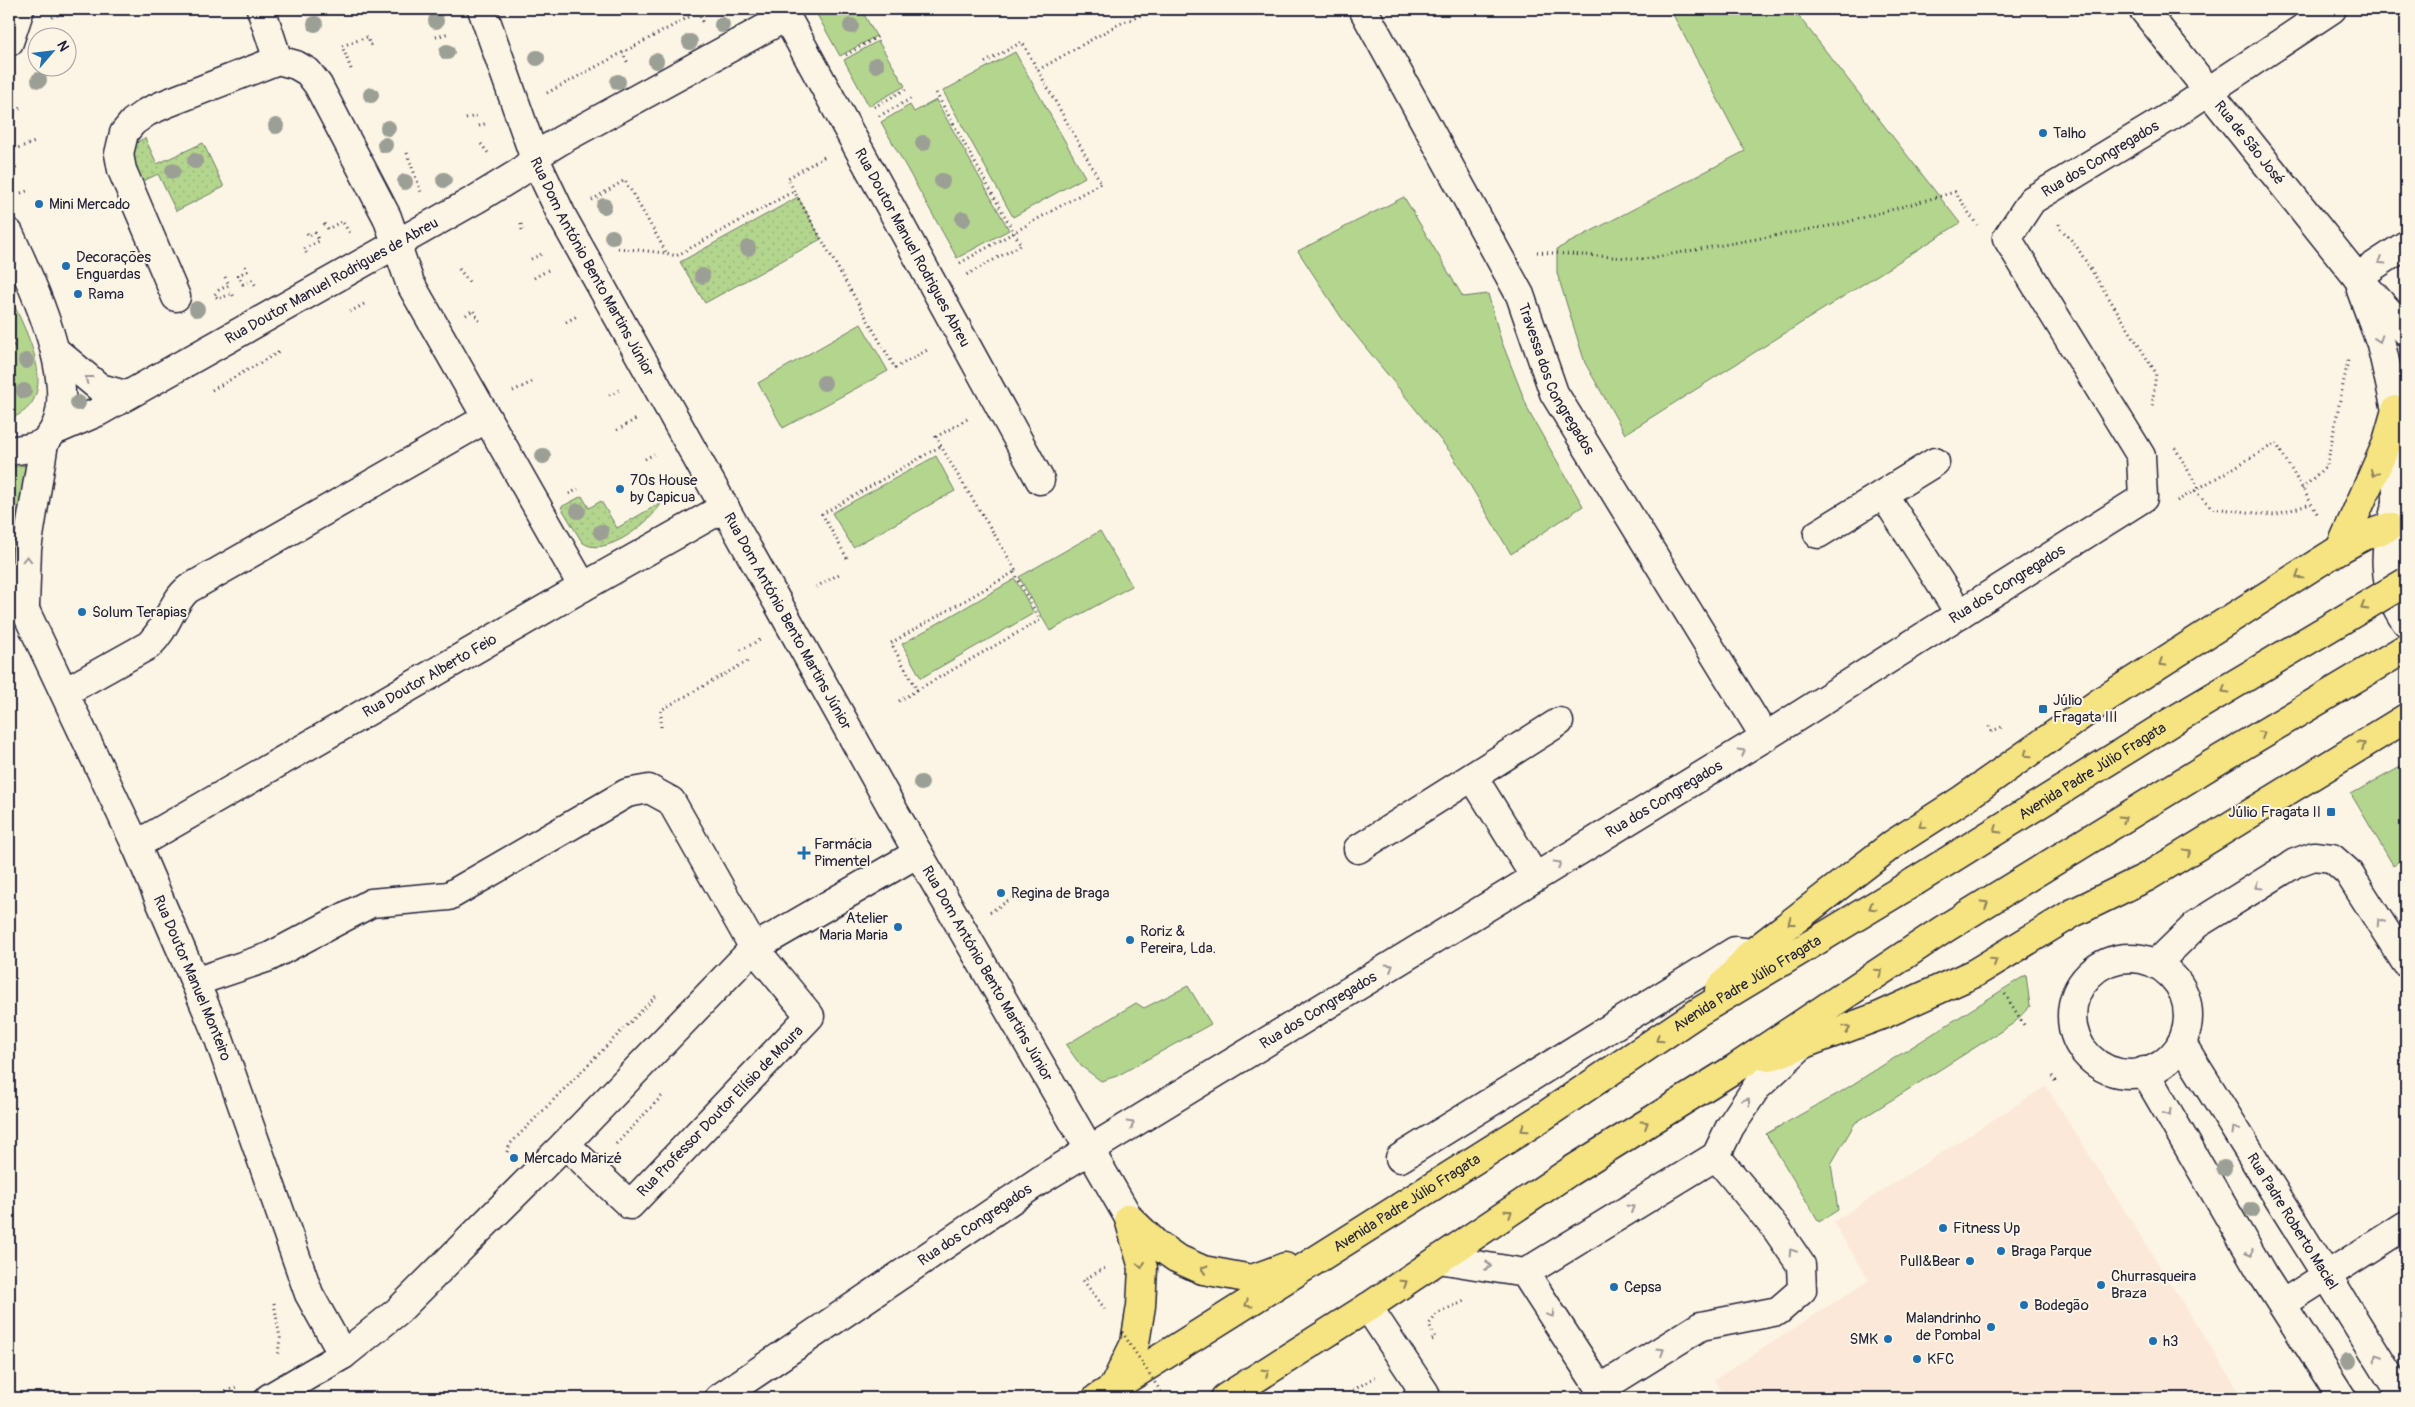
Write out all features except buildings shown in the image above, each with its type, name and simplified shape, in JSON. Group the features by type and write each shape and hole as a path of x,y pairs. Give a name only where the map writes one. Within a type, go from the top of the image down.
{"highway":[{"path":"2340,549 2386,446 2396,410"},
{"path":"1700,1012 1752,953 1893,844 1963,799 2106,698 2340,549 2364,536 2397,507"},
{"name":"Avenida Padre Júlio Fragata","path":"1105,1393 1538,1120 1700,1012 1914,882 2171,722 2406,582"},
{"path":"1225,1398 1368,1307 1568,1172 1737,1067 1944,930 2212,764 2406,648"},
{"path":"1737,1067 1801,1046 1882,1015 1975,973 2073,913 2147,877 2406,718"},
{"path":"1129,1218 1156,1244 1176,1258 1203,1270 1252,1279 1334,1250"},
{"path":"1105,1393 1135,1343 1141,1306 1143,1268 1129,1218"}],"street":[{"path":"9,42 20,9"},
{"path":"261,9 278,60"},
{"name":"Rua Dom António Bento Martins Júnior","path":"482,9 535,158 563,218 725,507 788,624 1129,1218"},
{"name":"Travessa dos Congregados","path":"1363,9 1520,295 1554,393 1765,738"},
{"name":"Rua de São José","path":"2143,9 2357,277 2406,331"},
{"name":"Rua dos Congregados","path":"720,1398 1042,1179 1765,738 2143,498 2141,456 2007,238 2032,200 2171,116 2332,9"},
{"name":"Rua Doutor Manuel Rodrigues Abreu","path":"535,158 563,139 784,13 1040,480"},
{"path":"176,297 122,170 118,154 124,133 133,122 147,112 278,60 296,65 308,72 318,84 387,217 410,283 583,587"},
{"name":"Rua Doutor Manuel Rodrigues de Abreu","path":"9,451 49,437 92,415 502,184 519,173 535,158"},
{"path":"9,234 57,352 100,388 125,395"},
{"path":"2357,277 2406,245"},
{"name":"Rua de São José","path":"2357,277 2381,344 2396,410 2397,507 2385,558 2390,588 2406,622"},
{"name":"Rua Doutor Manuel Monteiro","path":"25,607 27,549 49,437 59,413 61,385 57,352"},
{"path":"65,692 149,645 160,634 181,595 188,589 487,418"},
{"path":"1818,534 1935,462"},
{"path":"1883,494 1960,614"},
{"name":"Rua Doutor Alberto Feio","path":"136,845 725,507"},
{"name":"Rua Doutor Manuel Monteiro","path":"9,576 136,845 195,982 219,1039 308,1294 342,1356"},
{"path":"1358,849 1559,722"},
{"path":"1473,778 1535,878"},
{"path":"195,982 269,957 370,903 448,896 627,793 649,789 671,801 754,948"},
{"path":"269,1398 342,1356 398,1311 565,1144 754,948 918,853"},
{"path":"2157,963 2197,924 2295,863 2314,856 2332,858 2348,872 2406,963"},
{"name":"Rua Professor Doutor Elísio de Moura","path":"565,1144 630,1205 637,1198 810,1016 754,948"},
{"path":"1400,1158 1735,952 1752,953"},
{"path":"2130,957 2157,963 2176,979 2186,1000 2188,1024 2182,1044 2161,1066 2144,1071 2120,1073 2106,1069 2093,1061 2080,1045 2072,1026 2072,1006 2083,980 2104,963 2130,957"},
{"name":"Rua Padre Roberto Maciel","path":"2182,1044 2325,1277 2403,1398"},
{"path":"1439,1260 1525,1272 1716,1156 1730,1127 1756,1088 1801,1046"},
{"path":"2144,1071 2282,1304 2342,1398"},
{"path":"1525,1272 1600,1389 1701,1326 1778,1311 1802,1290 1801,1265 1777,1230 1716,1156"},
{"path":"2282,1304 2406,1225"},
{"path":"1368,1307 1424,1393 1416,1398"}],"path":[{"path":"544,94 704,9"},
{"path":"1038,70 1119,24 1157,9"},
{"path":"436,37 449,32"},
{"path":"839,60 879,36"},
{"path":"354,77 342,46 367,37 370,45 372,44"},
{"path":"955,266 1102,182 1022,42 984,63"},
{"path":"868,111 908,88"},
{"path":"936,93 1021,245 961,278"},
{"path":"873,120 914,97"},
{"path":"10,108 17,110 22,108"},
{"path":"466,119 478,115"},
{"path":"479,126 488,122"},
{"path":"9,151 35,142"},
{"path":"481,144 488,153"},
{"path":"407,153 422,195"},
{"path":"827,156 788,178 895,368 936,344"},
{"path":"11,173 18,167"},
{"path":"585,204 625,180 666,253"},
{"path":"21,193 27,190"},
{"path":"611,247 666,253 676,256 794,191"},
{"path":"1537,252 1644,259 1840,224 1955,192 1982,232"},
{"path":"2059,219 2060,228 2075,244 2156,373 2151,407"},
{"path":"324,224 328,229 342,221"},
{"path":"521,224 522,230"},
{"path":"304,249 319,241 315,233 310,236 308,232"},
{"path":"531,260 542,254"},
{"path":"245,266 247,271 238,275 243,284 252,280"},
{"path":"459,269 469,282"},
{"path":"534,278 550,269"},
{"path":"226,277 229,284 214,295 220,299 232,293"},
{"path":"345,315 369,300"},
{"path":"473,310 481,324"},
{"path":"566,322 577,316"},
{"path":"204,394 286,348"},
{"path":"2302,489 2327,465 2349,358"},
{"path":"526,385 532,382"},
{"path":"609,395 619,390"},
{"path":"899,700 1040,620 1014,572 1016,571 983,513 974,504 936,437 977,414"},
{"path":"617,430 636,419"},
{"path":"2170,440 2199,489"},
{"path":"2174,503 2276,443 2315,509"},
{"path":"847,558 822,514 941,446"},
{"path":"645,459 654,454"},
{"path":"2194,491 2212,508 2274,515 2311,504"},
{"path":"917,690 891,643 1014,572"},
{"path":"816,587 841,573"},
{"path":"741,650 763,638"},
{"path":"661,727 661,710 748,661"},
{"path":"1989,726 1992,731 2001,728"},
{"path":"854,837 858,843"},
{"path":"989,912 1016,896 1019,901"},
{"path":"2004,992 2024,1025"},
{"path":"2052,1076 2058,1084"},
{"path":"1111,1317 1083,1280 1115,1262"},
{"path":"274,1300 280,1338 276,1358"},
{"path":"1429,1342 1435,1338 1429,1324 1438,1313 1467,1300"},
{"path":"1117,1324 1165,1398"},
{"path":"1357,1398 1352,1391 1381,1373"},
{"path":"212,1398 244,1383"}],"shaded area":[{"name":"Braga Parque","path":"2046,1086 2243,1398 1725,1398 1714,1380 1869,1280 1833,1222"}],"green space":[{"path":"814,9 861,9 876,36 840,56"},
{"path":"1670,9 1793,9 1960,223 1625,434 1585,363 1557,273 1557,249 1745,151"},
{"path":"878,41 905,86 869,106 844,60"},
{"path":"1015,52 1085,177 1013,217 943,91"},
{"path":"936,100 1009,230 957,258 881,122 910,105 914,112"},
{"path":"145,138 157,164 203,143 224,187 176,211 158,174 141,182 128,150 133,144"},
{"path":"798,197 821,239 705,303 680,262"},
{"path":"1404,197 1463,297 1488,294 1501,340 1530,414 1583,506 1511,554 1451,453 1341,317 1298,251"},
{"path":"9,294 31,343 38,380 35,396 26,410 9,419"},
{"path":"861,324 888,371 783,428 758,383"},
{"path":"936,456 955,491 853,547 832,513"},
{"path":"28,465 11,538 9,537 9,467"},
{"path":"582,496 589,508 601,501 617,528 662,502 648,519 626,536 614,543 591,546 582,542 561,507"},
{"path":"1100,531 1132,586 1050,631 1019,577"},
{"path":"1015,579 1034,613 921,678 902,644"},
{"path":"2406,764 2406,857 2393,865 2351,794"},
{"path":"2026,975 2030,1006 2014,1023 1855,1123 1831,1164 1838,1210 1819,1222 1766,1134 1839,1093"},
{"path":"1188,986 1211,1024 1117,1076 1101,1081 1081,1066 1066,1045 1136,1003 1144,1008"}],"place":[{"name":"Talho","path":"2043,133"},
{"name":"Mini Mercado","path":"39,204"},
{"name":"Decorações Enguardas","path":"66,266"},
{"name":"Rama","path":"78,294"},
{"name":"70s House by Capicua","path":"620,489"},
{"name":"Solum Terapias","path":"82,612"},
{"name":"Júlio Fragata III","path":"2043,709"},
{"name":"Júlio Fragata II","path":"2331,812"},
{"name":"Farmácia Pimentel","path":"804,853"},
{"name":"Regina de Braga","path":"1001,893"},
{"name":"Atelier Maria Maria","path":"898,927"},
{"name":"Roriz & Pereira, Lda.","path":"1130,940"},
{"name":"Mercado Marizé","path":"514,1158"},
{"name":"Fitness Up","path":"1943,1228"},
{"name":"Braga Parque","path":"2001,1251"},
{"name":"Pull&Bear","path":"1970,1261"},
{"name":"Churrasqueira Braza","path":"2101,1285"},
{"name":"Cepsa","path":"1614,1287"},
{"name":"Bodegão","path":"2024,1305"},
{"name":"Malandrinho de Pombal","path":"1991,1327"},
{"name":"SMK","path":"1888,1339"},
{"name":"h3","path":"2153,1341"},
{"name":"KFC","path":"1917,1359"}]}
